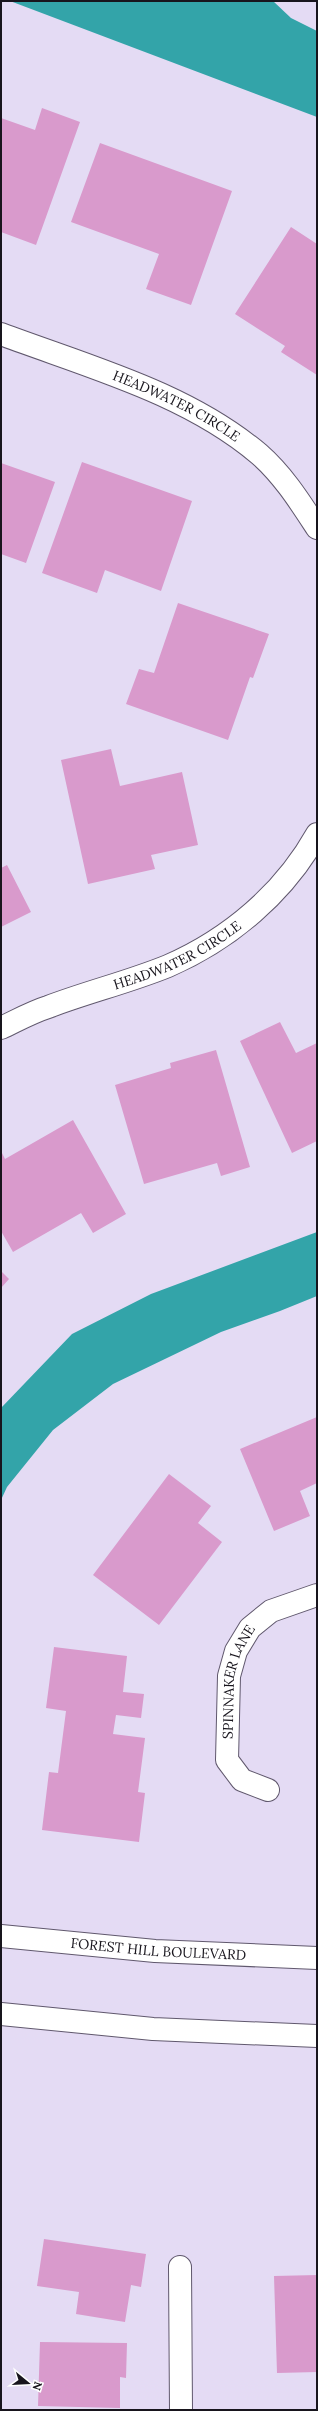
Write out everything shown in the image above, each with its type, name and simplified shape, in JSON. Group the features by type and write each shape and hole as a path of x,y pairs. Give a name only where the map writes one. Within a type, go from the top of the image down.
{"street":[{"name":"HEADWATER CIRCLE","path":"1,334 173,399 219,424 260,455 295,494 317,528"},
{"name":"HEADWATER CIRCLE","path":"1,1028 46,1007 168,966 214,943 255,911 274,893 306,853 317,834"},
{"name":"SPINNAKER LANE","path":"268,1790 242,1780 227,1760 228,1676 236,1651 250,1628 271,1611 317,1595"},
{"name":"FOREST HILL BOULEVARD","path":"1,1936 155,1951 317,1958"},
{"path":"1,2014 153,2029 317,2036"},
{"path":"180,2268 181,2410"}],"shaded area":[{"path":"10,1 273,1 291,18 317,31 317,117"},
{"path":"317,1232 317,1296 221,1332 113,1384 53,1430 7,1487 1,1500 1,1408 72,1334 151,1294"}],"building":[{"path":"42,108 80,122 36,245 1,232 1,118 35,130"},
{"path":"100,143 232,191 191,305 146,289 159,254 71,222"},
{"path":"291,227 317,244 317,375 281,352 285,346 235,314"},
{"path":"82,462 192,501 161,591 105,570 97,593 42,573"},
{"path":"1,463 55,482 26,563 1,554"},
{"path":"178,603 269,634 253,678 250,677 228,740 126,704 139,669 154,673"},
{"path":"111,749 120,786 182,772 198,845 151,855 155,869 88,884 61,760"},
{"path":"7,865 31,912 1,927 1,868"},
{"path":"280,1022 296,1053 317,1043 317,1141 292,1153 240,1041"},
{"path":"216,1050 250,1167 221,1176 217,1163 144,1184 115,1085 171,1068 170,1063"},
{"path":"73,1120 126,1214 93,1233 81,1213 13,1252 1,1231 1,1151 5,1159"},
{"path":"1,1271 9,1279 1,1288"},
{"path":"317,1417 317,1483 300,1491 310,1516 274,1531 240,1449"},
{"path":"169,1474 211,1506 198,1523 222,1542 159,1625 93,1575"},
{"path":"54,1647 127,1656 123,1692 144,1694 141,1718 116,1715 113,1734 145,1738 138,1792 145,1793 139,1842 42,1830 49,1772 58,1773 66,1711 46,1708"},
{"path":"44,2239 146,2254 141,2287 131,2285 125,2322 76,2314 79,2292 37,2286"},
{"path":"317,2275 317,2372 277,2373 274,2276"},
{"path":"40,2342 127,2343 126,2378 120,2377 120,2408 38,2406"}]}
